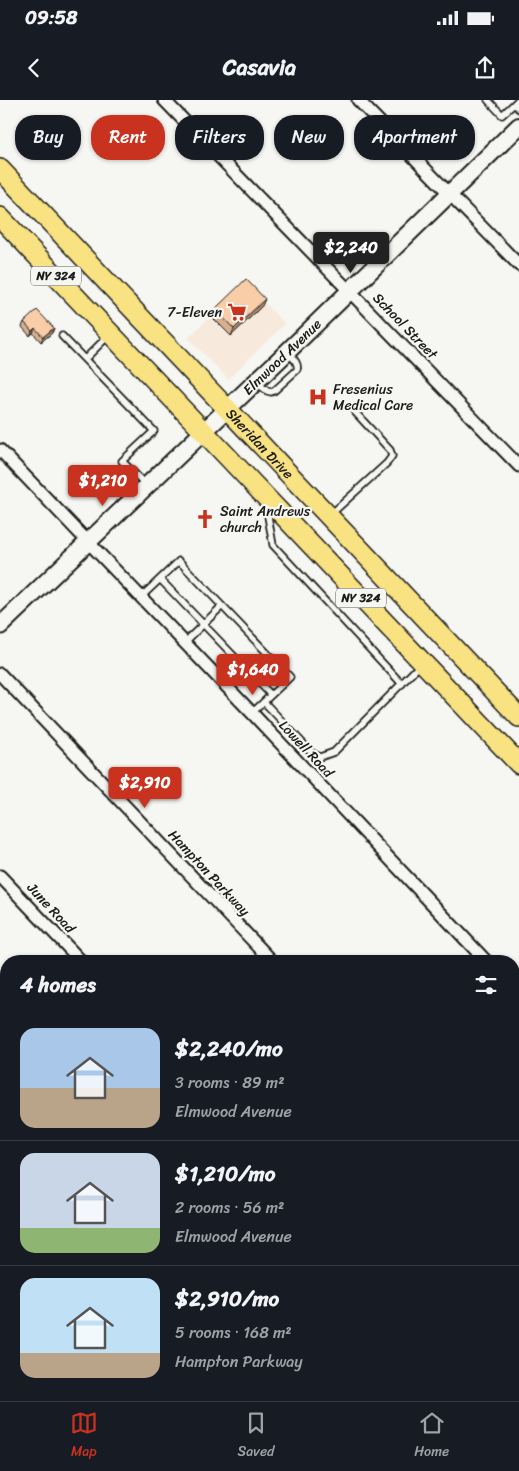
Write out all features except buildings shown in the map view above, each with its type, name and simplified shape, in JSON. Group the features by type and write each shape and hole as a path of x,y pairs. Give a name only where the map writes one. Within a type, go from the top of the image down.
{"main road":[{"name":"Sheridan Drive","path":"0,169 519,716"},
{"path":"0,217 23,194"},
{"name":"NY 324","path":"0,217 519,764"},
{"path":"351,587 374,564"}],"street":[{"name":"School Street","path":"164,100 519,466"},
{"path":"358,100 519,265"},
{"name":"Elmwood Avenue","path":"0,626 256,382 519,126"},
{"name":"Lowell Road","path":"0,450 480,955"},
{"name":"Hampton Parkway","path":"0,674 266,955"},
{"name":"June Road","path":"0,876 75,955"}],"lane":[{"path":"488,100 502,115 517,104"},
{"path":"85,359 111,334"},
{"path":"62,336 154,431 122,461 147,486"},
{"path":"329,516 387,463 392,456 390,450 354,411"},
{"path":"264,494 273,545 402,684"},
{"path":"140,598 179,562 222,606 290,677 252,713"},
{"path":"160,579 271,695"},
{"path":"184,643 222,606"},
{"path":"264,702 312,754 320,757 334,752 423,663"}],"shaded area":[{"path":"245,283 285,324 228,379 188,338"}],"place":[{"name":"7-Eleven","path":"237,312"},
{"name":"Fresenius Medical Care","path":"318,397"},
{"name":"Saint Andrews church","path":"205,519"}]}
